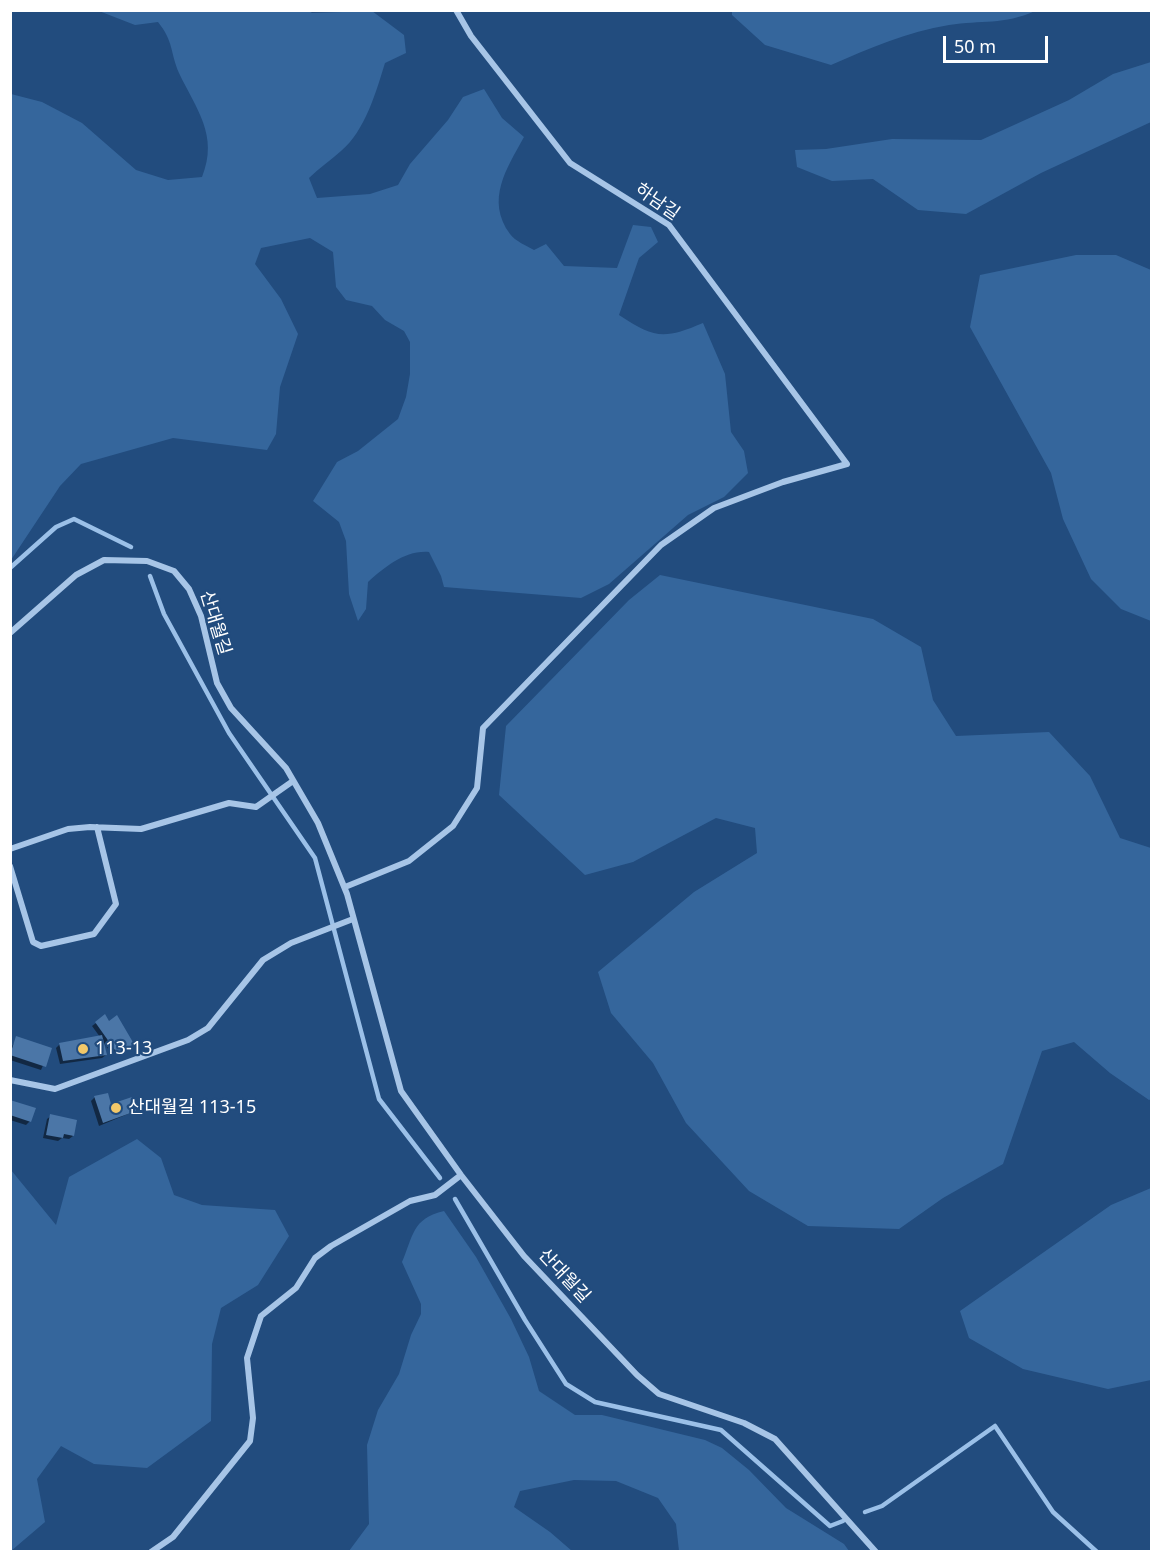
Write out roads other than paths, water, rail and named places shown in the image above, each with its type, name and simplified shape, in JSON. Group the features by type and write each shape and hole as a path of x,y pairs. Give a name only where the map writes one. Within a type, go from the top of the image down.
{"street":[{"name":"하남길","path":"345,887 409,861 453,826 477,788 483,728 661,545 714,508 783,482 847,464 669,225 570,163 471,36 456,10"},
{"name":"산대월길","path":"10,633 76,575 104,560 147,561 174,570 189,589 201,616 217,683 231,708 286,768 318,823 345,887 401,1092 461,1175 524,1256 637,1375 659,1394 744,1423 775,1439 876,1551"},
{"path":"10,849 68,830 97,827 141,829 229,803 256,807 293,781"},
{"path":"10,866 33,942 41,946 94,934 116,904 97,827"},
{"path":"10,1080 56,1089 188,1040 208,1028 263,960 291,943 353,919"},
{"path":"151,1551 173,1537 249,1441 253,1418 247,1358 261,1316 296,1288 315,1258 331,1246 410,1201 435,1195 461,1175"}],"waterway":[{"path":"10,568 56,527 74,519 131,547"},
{"path":"150,576 164,614 229,733 315,858 379,1099 440,1178"},
{"path":"455,1199 525,1320 566,1384 595,1402 721,1430 830,1526 843,1521"},
{"path":"865,1512 882,1506 995,1426 1053,1512 1097,1552"}],"place":[{"name":"113-13","path":"83,1049"},
{"name":"산대월길 113-15","path":"116,1108"}]}
